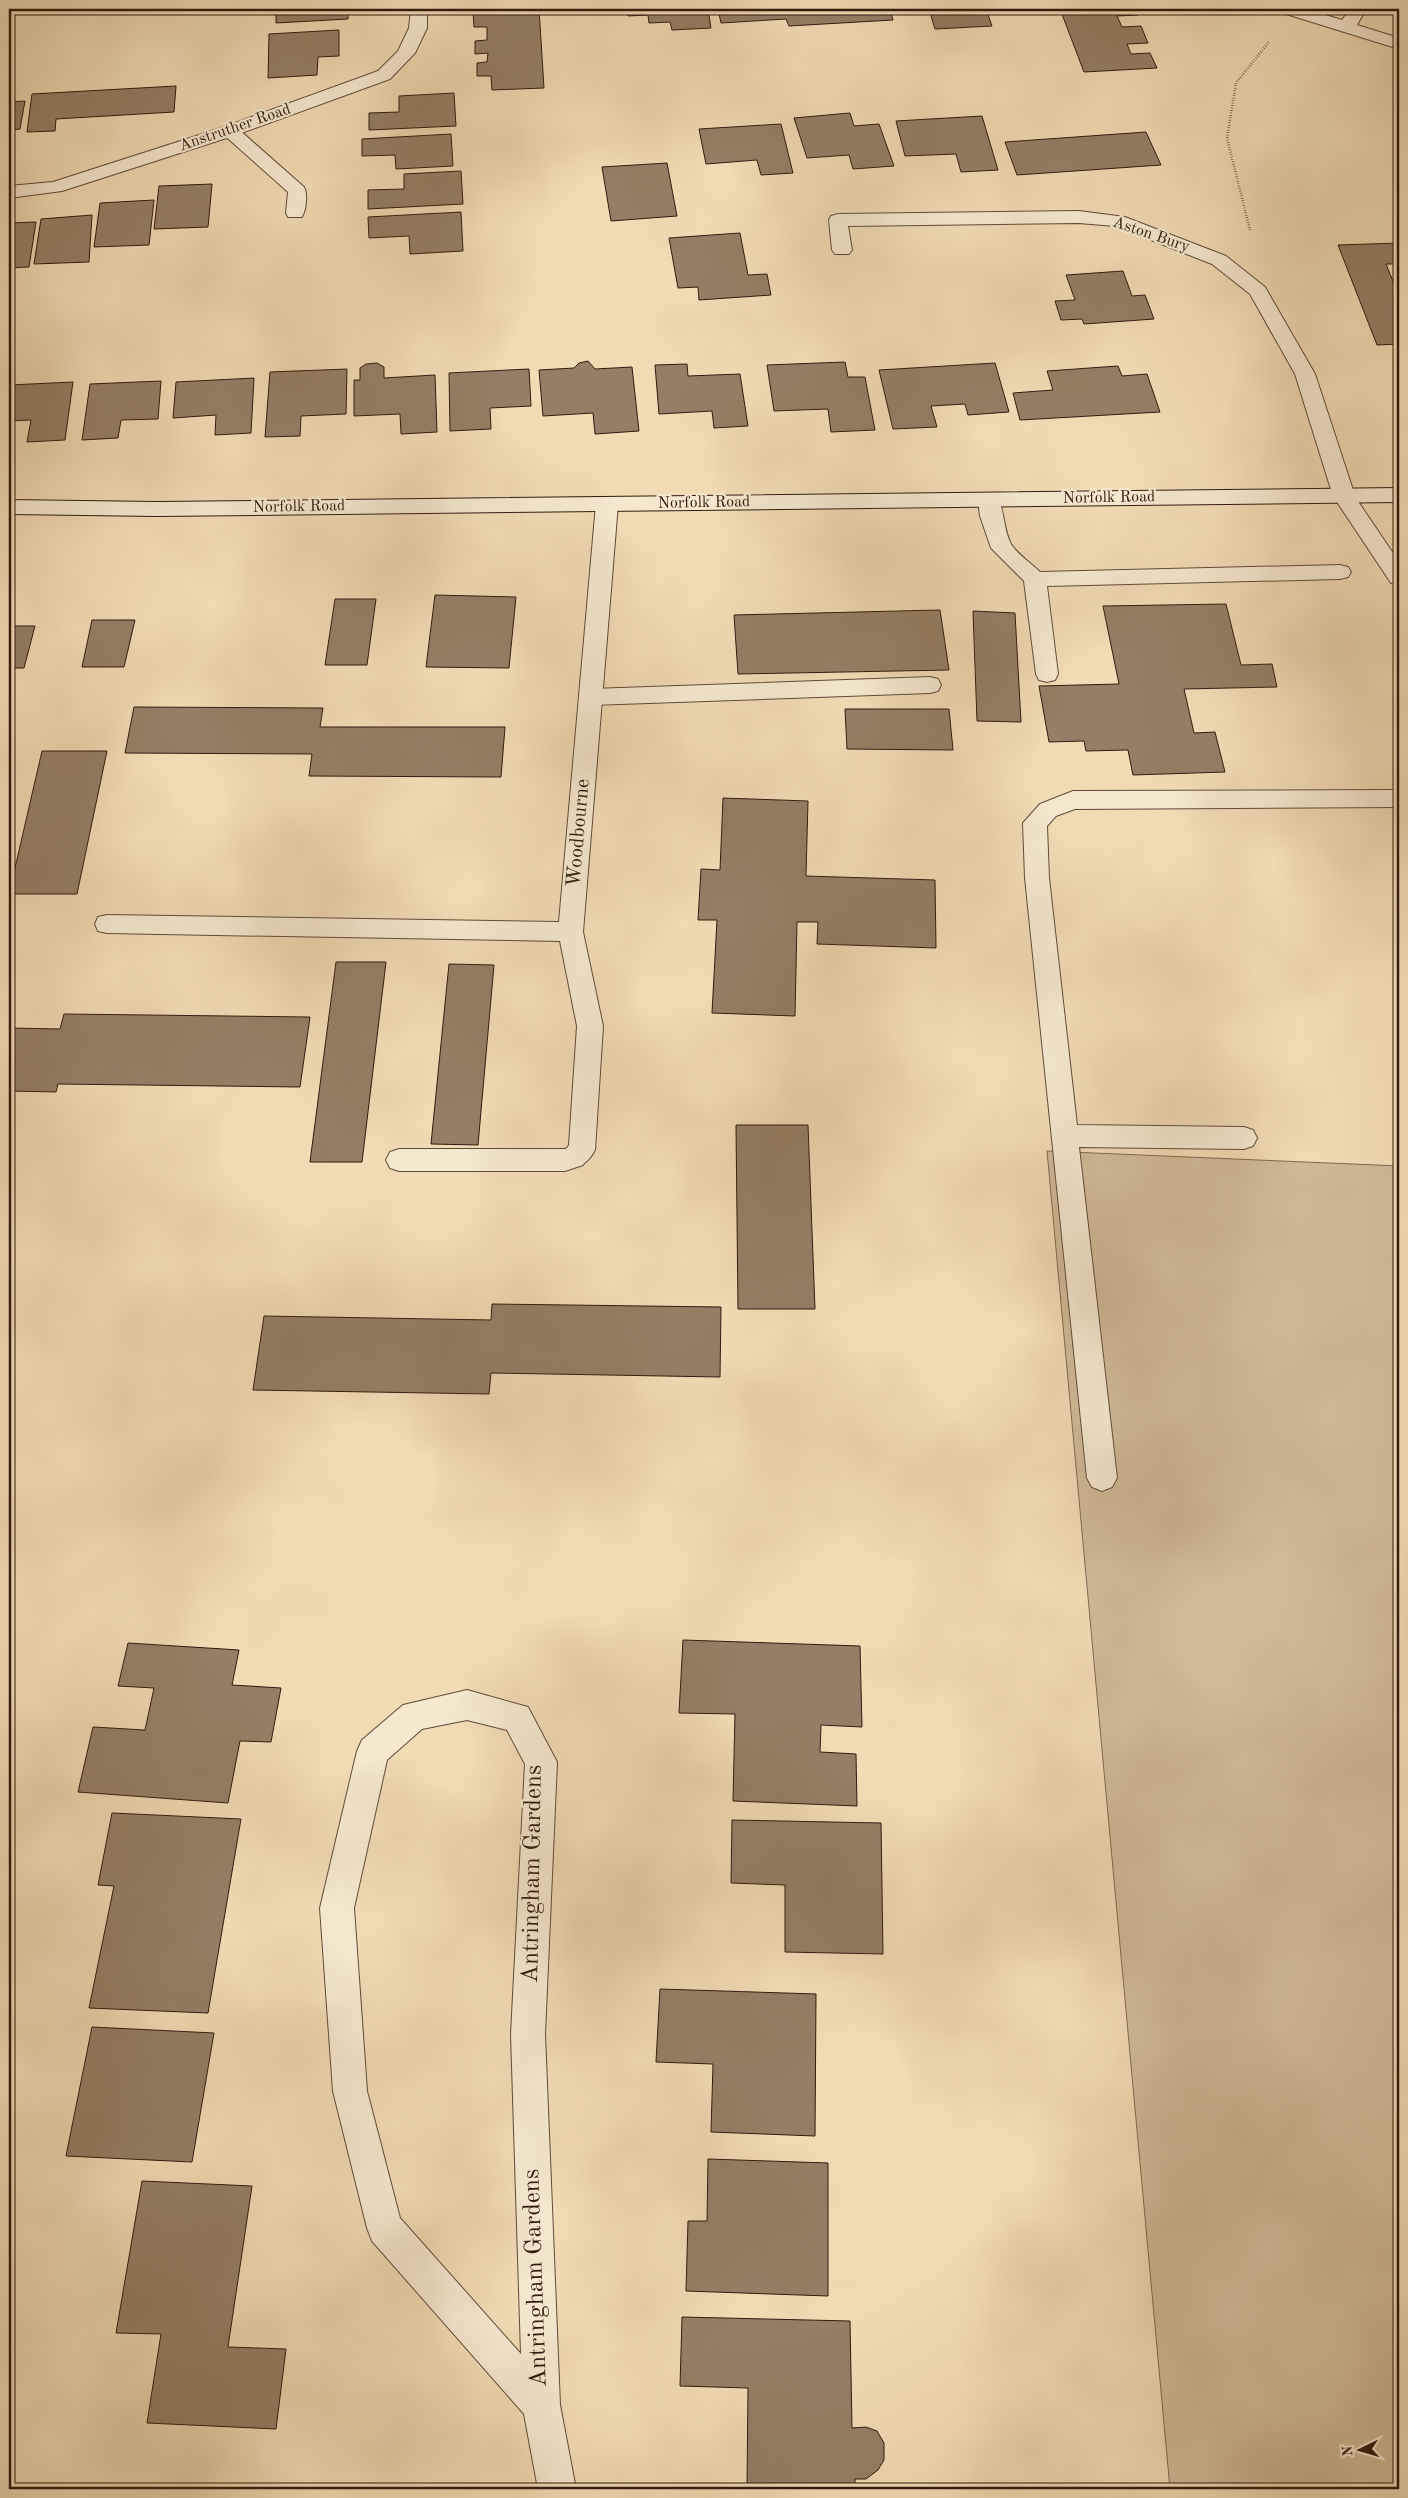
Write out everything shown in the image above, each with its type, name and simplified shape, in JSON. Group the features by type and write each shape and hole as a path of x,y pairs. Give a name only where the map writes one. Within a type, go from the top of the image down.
{"street":[{"name":"Anstruther Road","path":"9,192 55,188 230,131 384,75 406,53 418,28 419,9"},
{"path":"1346,28 1358,9"},
{"path":"1295,11 1399,44"},
{"path":"230,131 297,191 296,213"},
{"name":"Aston Bury","path":"842,250 838,220 1079,216 1118,221 1219,260 1258,291 1305,374 1344,496 1399,578"},
{"name":"Norfolk Road","path":"9,507 157,509 1399,495"},
{"path":"989,500 991,516 1002,548 1035,579 1047,674"},
{"name":"Woodbourne","path":"399,1160 565,1160 574,1157 582,1150 590,1026 571,932 607,504"},
{"path":"1035,579 1340,572"},
{"path":"591,697 930,685"},
{"path":"1102,1478 1037,878 1035,823 1048,810 1073,800 1399,798"},
{"path":"107,924 571,932"},
{"path":"1066,1136 1244,1138"},
{"name":"Antringham Gardens","path":"541,2404 385,2228 350,2091 337,1908 374,1751 414,1716 467,1705 517,1718 541,1762 528,2034 541,2404 557,2489"}],"path":[{"path":"1258,291 1250,231 1226,138 1236,83 1266,44 1295,11"}],"shaded area":[{"path":"1047,1151 1399,1166 1399,2489 1170,2489"}],"building":[{"path":"276,9 348,9 348,19 276,23"},
{"path":"473,9 539,9 544,88 492,90 491,76 477,76 477,63 487,62 488,53 475,54 475,41 487,40 487,27 474,27"},
{"path":"627,9 708,9 711,28 672,30 670,22 649,23 648,15 628,16"},
{"path":"718,9 911,9 890,10 893,20 789,26 786,19 721,23"},
{"path":"929,9 986,9 992,26 935,29"},
{"path":"1060,9 1135,9 1138,15 1117,16 1122,27 1141,26 1148,43 1127,44 1131,54 1150,53 1157,68 1084,72"},
{"path":"339,30 339,56 318,57 317,75 268,78 269,34"},
{"path":"176,86 174,112 56,119 55,131 27,132 32,94"},
{"path":"454,93 456,126 369,130 369,113 399,112 399,96"},
{"path":"25,101 20,129 9,130 9,102"},
{"path":"850,113 854,126 879,124 894,166 853,169 849,155 807,158 794,118"},
{"path":"982,116 998,170 961,172 956,154 905,156 896,121"},
{"path":"781,124 793,173 761,175 757,160 706,164 699,129"},
{"path":"1146,132 1161,165 1017,175 1005,142"},
{"path":"451,134 453,166 396,169 395,155 362,156 362,139"},
{"path":"667,163 677,216 611,221 602,167"},
{"path":"461,171 463,204 368,209 368,190 404,189 404,174"},
{"path":"212,184 208,227 154,229 159,186"},
{"path":"154,200 149,245 94,247 100,203"},
{"path":"461,212 463,251 410,254 409,236 369,238 368,217"},
{"path":"92,215 89,262 34,264 41,219"},
{"path":"36,222 29,267 9,268 9,223"},
{"path":"740,233 748,275 767,274 771,295 699,300 698,287 678,288 669,238"},
{"path":"1399,243 1399,264 1386,264 1399,296 1399,344 1377,345 1338,245"},
{"path":"1123,271 1132,296 1145,295 1154,319 1084,324 1082,319 1061,320 1055,301 1075,300 1066,275"},
{"path":"588,361 595,369 632,367 639,431 595,434 593,413 543,416 539,370 574,368 579,363"},
{"path":"845,362 848,377 865,377 875,430 831,432 828,409 774,411 767,365"},
{"path":"377,363 384,367 384,378 435,375 437,432 401,434 400,414 354,416 354,380 360,380 360,368 366,364"},
{"path":"995,363 1009,412 968,415 965,404 931,406 937,427 893,429 879,370"},
{"path":"687,364 688,376 740,374 748,426 714,428 712,411 659,414 655,365"},
{"path":"1118,366 1122,376 1147,374 1160,412 1020,420 1013,393 1053,390 1047,371"},
{"path":"347,369 346,414 301,416 300,436 265,437 270,372"},
{"path":"529,369 531,406 490,408 491,429 450,431 449,373"},
{"path":"254,378 251,433 215,435 216,415 173,418 176,382"},
{"path":"161,381 158,419 121,420 118,438 82,440 90,384"},
{"path":"73,382 65,440 27,442 31,420 9,421 9,385"},
{"path":"435,595 516,597 509,668 426,667"},
{"path":"335,599 376,599 367,665 325,665"},
{"path":"1226,604 1241,665 1272,664 1277,687 1184,689 1194,733 1215,732 1225,772 1133,775 1128,750 1086,751 1084,741 1049,742 1039,686 1119,684 1103,606"},
{"path":"940,610 949,670 738,674 734,615"},
{"path":"973,611 1015,613 1021,722 977,721"},
{"path":"92,620 135,620 124,667 82,667"},
{"path":"9,626 35,626 24,668 9,668"},
{"path":"134,707 323,708 320,727 505,727 501,777 309,776 312,754 125,753"},
{"path":"845,709 949,709 953,750 847,749"},
{"path":"42,751 107,751 77,894 9,894"},
{"path":"723,798 808,801 806,876 935,880 936,948 817,944 818,922 797,922 795,1016 712,1013 717,920 698,920 701,869 720,870"},
{"path":"336,962 386,962 362,1162 310,1162"},
{"path":"449,964 494,965 478,1145 431,1144"},
{"path":"64,1014 310,1017 300,1087 58,1084 56,1092 9,1091 9,1028 60,1029"},
{"path":"736,1125 808,1125 815,1309 738,1309"},
{"path":"492,1304 721,1307 720,1377 491,1373 489,1394 253,1390 264,1316 491,1320"},
{"path":"683,1640 860,1646 862,1727 821,1725 820,1752 856,1754 857,1806 733,1801 735,1714 679,1713"},
{"path":"128,1643 239,1650 232,1685 281,1688 271,1742 240,1741 228,1803 78,1792 93,1727 145,1730 154,1688 118,1686"},
{"path":"112,1813 241,1819 208,2013 89,2008 114,1886 98,1885"},
{"path":"732,1820 881,1823 883,1954 785,1952 785,1885 731,1883"},
{"path":"660,1989 816,1994 815,2136 711,2132 713,2064 656,2062"},
{"path":"92,2027 214,2033 192,2162 66,2156"},
{"path":"708,2159 828,2163 828,2296 686,2291 688,2221 707,2221"},
{"path":"142,2181 252,2186 228,2347 286,2349 276,2429 147,2423 161,2334 116,2333"},
{"path":"682,2317 850,2321 852,2428 866,2427 877,2431 884,2443 884,2460 878,2470 866,2479 855,2479 855,2489 747,2489 748,2388 680,2386"}]}
